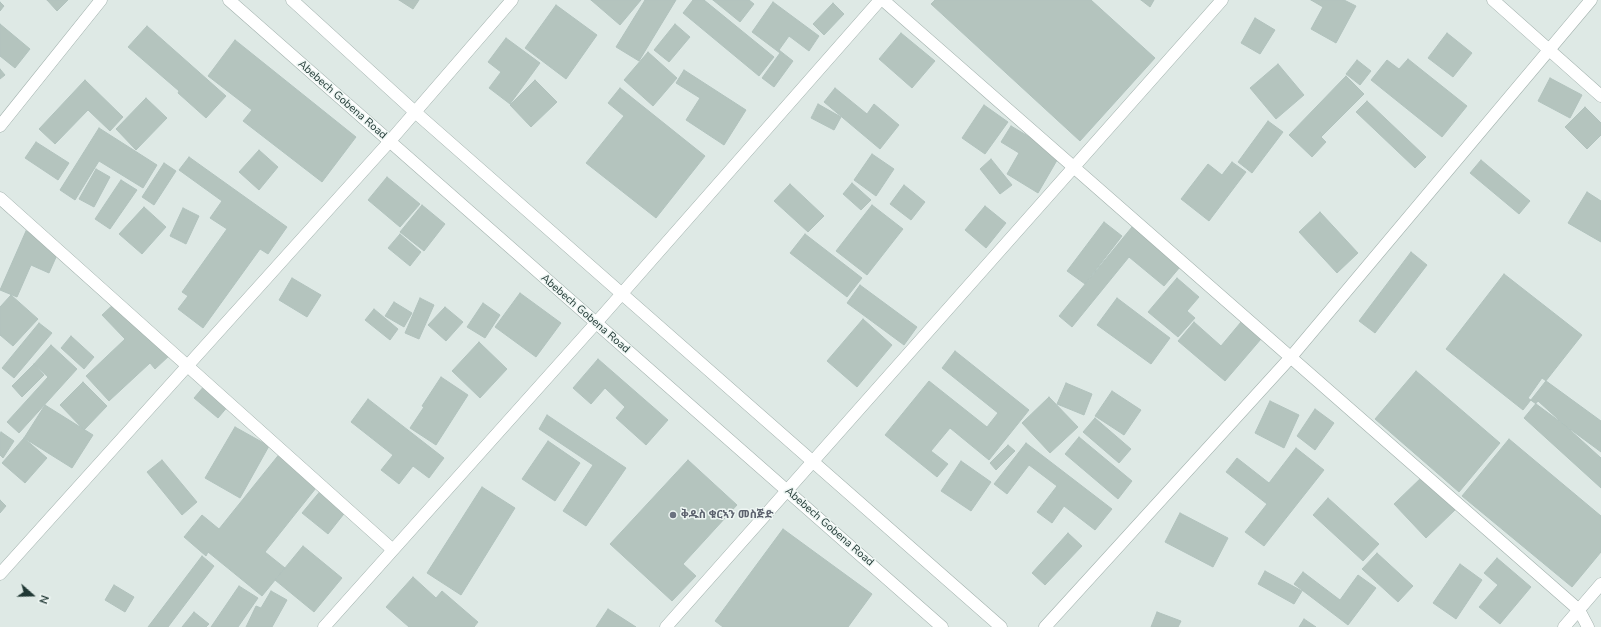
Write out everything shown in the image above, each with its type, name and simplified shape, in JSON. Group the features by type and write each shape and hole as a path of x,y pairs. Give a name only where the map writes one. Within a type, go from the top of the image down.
{"street":[{"path":"0,126 101,0"},
{"name":"Abebech Gobena Road","path":"229,0 942,627"},
{"path":"292,0 415,112 1001,627"},
{"path":"0,574 390,141 512,0"},
{"path":"324,627 596,323 880,0"},
{"path":"883,0 1579,610 1588,627"},
{"path":"666,627 1222,0"},
{"path":"1493,0 1601,96"},
{"path":"1045,627 1290,357 1591,0"},
{"path":"0,198 394,550"},
{"path":"1564,627 1601,584"}],"building":[{"path":"47,0 68,0 57,11"},
{"path":"399,0 419,0 413,9"},
{"path":"591,0 641,0 620,25"},
{"path":"645,0 676,0 639,61 616,47"},
{"path":"693,0 704,0 774,57 759,76 683,13"},
{"path":"713,0 749,0 754,4 740,22"},
{"path":"935,0 1091,0 1155,58 1080,141 931,4"},
{"path":"1141,0 1154,0 1150,7"},
{"path":"1311,0 1344,0 1356,6 1336,43 1311,29 1323,7"},
{"path":"0,2 4,6 0,11"},
{"path":"773,2 819,36 809,51 789,36 779,50 793,61 774,87 762,78 780,53 752,32"},
{"path":"833,3 844,14 824,35 813,24"},
{"path":"556,5 597,35 566,79 525,48"},
{"path":"1255,18 1275,30 1260,54 1241,43"},
{"path":"0,24 30,49 15,68 0,56"},
{"path":"675,24 690,37 669,62 654,50"},
{"path":"147,26 226,96 206,118 178,93 179,91 128,47"},
{"path":"901,33 935,61 912,88 879,59"},
{"path":"1447,33 1472,53 1453,77 1428,58"},
{"path":"506,38 540,63 510,104 489,88 501,72 488,62"},
{"path":"235,40 356,137 322,182 243,121 252,110 208,76"},
{"path":"648,52 677,78 653,106 624,80"},
{"path":"1408,59 1467,106 1442,137 1371,80 1387,60 1399,69"},
{"path":"1357,60 1371,71 1360,85 1346,74"},
{"path":"1278,64 1304,95 1276,119 1250,88"},
{"path":"0,69 5,75 0,79"},
{"path":"684,70 746,110 724,145 686,120 700,98 676,83"},
{"path":"1346,76 1364,94 1321,137 1326,142 1312,157 1289,135"},
{"path":"1550,78 1582,95 1570,118 1538,101"},
{"path":"85,80 123,117 110,131 88,110 55,144 39,129"},
{"path":"535,80 557,102 531,127 510,105"},
{"path":"620,88 705,156 656,218 586,163 624,116 608,103"},
{"path":"835,88 867,114 874,104 899,125 880,149 824,102"},
{"path":"146,98 167,118 136,150 116,129"},
{"path":"1367,101 1426,157 1415,168 1356,112"},
{"path":"818,104 841,117 834,130 811,118"},
{"path":"984,105 1008,122 985,154 962,138"},
{"path":"1585,107 1601,123 1601,135 1587,149 1565,127"},
{"path":"1268,121 1283,132 1252,173 1238,162"},
{"path":"1011,126 1060,155 1038,193 1007,174 1019,153 1001,142"},
{"path":"99,128 157,165 143,188 99,161 75,200 60,190"},
{"path":"36,142 69,163 58,180 25,158"},
{"path":"259,150 278,167 259,190 239,172"},
{"path":"872,154 894,169 876,196 854,180"},
{"path":"189,157 287,227 268,254 260,249 203,328 178,309 188,296 182,292 227,229 210,218 222,201 179,170"},
{"path":"991,159 1012,185 1000,194 980,169"},
{"path":"1481,160 1530,201 1519,214 1470,173"},
{"path":"1232,162 1246,172 1209,221 1181,199 1208,164 1222,175"},
{"path":"164,163 176,171 154,205 142,197"},
{"path":"96,169 110,177 94,207 79,199"},
{"path":"387,177 420,204 400,227 368,200"},
{"path":"121,180 137,190 110,229 95,219"},
{"path":"852,183 871,200 861,210 843,194"},
{"path":"790,184 824,216 808,232 774,201"},
{"path":"904,185 925,202 911,220 890,204"},
{"path":"1587,192 1601,201 1601,242 1568,223"},
{"path":"422,205 445,224 424,251 400,232"},
{"path":"872,205 903,229 867,275 836,251"},
{"path":"985,206 1006,223 986,248 965,230"},
{"path":"144,207 166,227 142,254 119,234"},
{"path":"183,208 199,216 186,244 170,236"},
{"path":"1320,212 1358,253 1337,273 1299,232"},
{"path":"1104,222 1122,236 1085,284 1067,271"},
{"path":"1132,227 1180,267 1164,286 1129,257 1072,327 1059,316"},
{"path":"26,231 61,246 49,273 31,265 17,297 0,290"},
{"path":"400,234 421,252 410,266 388,248"},
{"path":"805,234 862,278 847,297 790,253"},
{"path":"1411,252 1427,265 1375,333 1359,321"},
{"path":"1504,274 1582,335 1523,410 1446,349"},
{"path":"292,278 321,295 307,317 279,300"},
{"path":"1177,278 1199,297 1187,311 1195,318 1178,337 1148,312"},
{"path":"860,285 917,327 904,345 847,303"},
{"path":"520,293 561,323 536,357 495,327"},
{"path":"11,295 38,319 13,346 0,335 0,307"},
{"path":"420,298 434,305 419,339 405,333"},
{"path":"1117,298 1170,338 1151,364 1097,325"},
{"path":"118,300 170,355 155,369 150,363 109,401 86,376 125,339 102,315"},
{"path":"394,302 412,313 404,327 385,316"},
{"path":"483,303 500,315 485,338 467,327"},
{"path":"445,307 463,322 446,341 428,325"},
{"path":"374,309 398,329 390,340 365,320"},
{"path":"863,319 892,345 857,387 827,361"},
{"path":"1194,322 1221,346 1241,322 1261,339 1225,381 1178,341"},
{"path":"39,323 52,333 14,378 2,368"},
{"path":"71,336 94,357 84,369 61,348"},
{"path":"479,342 507,369 480,398 452,371"},
{"path":"51,345 77,369 19,433 7,422 48,377 34,364"},
{"path":"955,351 1029,410 989,460 950,428 931,451 948,464 937,477 885,435 929,381 987,427 998,413 942,368"},
{"path":"598,359 668,420 646,445 616,418 625,407 605,388 591,404 573,388"},
{"path":"34,364 44,375 22,397 12,386"},
{"path":"1416,371 1500,443 1459,492 1375,419"},
{"path":"441,377 468,395 436,445 410,428"},
{"path":"1542,378 1601,421 1601,452 1528,398"},
{"path":"83,382 107,406 84,430 60,405"},
{"path":"1066,383 1092,394 1084,415 1057,404"},
{"path":"205,385 229,405 218,418 194,398"},
{"path":"1112,391 1141,410 1124,435 1095,416"},
{"path":"1049,397 1078,427 1050,453 1022,423"},
{"path":"368,399 444,458 429,478 413,466 399,484 381,470 393,455 351,422"},
{"path":"1270,401 1299,415 1284,448 1255,433"},
{"path":"1538,401 1601,458 1601,488 1524,418"},
{"path":"45,405 93,435 72,468 24,438"},
{"path":"1315,409 1334,423 1315,450 1297,436"},
{"path":"547,415 626,468 586,526 563,511 593,465 539,429"},
{"path":"1095,418 1131,449 1119,463 1083,432"},
{"path":"235,427 269,446 240,498 205,478"},
{"path":"1,432 14,441 3,458 0,455"},
{"path":"1079,437 1132,481 1118,499 1065,454"},
{"path":"24,438 47,458 25,483 2,463"},
{"path":"1509,439 1601,516 1601,552 1572,587 1462,496"},
{"path":"548,441 580,463 555,501 522,479"},
{"path":"1026,443 1112,509 1095,530 1064,506 1052,523 1037,512 1057,486 1029,465 1007,494 994,484"},
{"path":"1008,445 1015,451 996,470 990,463"},
{"path":"1296,448 1324,470 1264,546 1245,532 1267,504 1226,472 1237,458 1269,483"},
{"path":"281,452 320,483 265,552 285,568 262,596 208,552 206,556 184,537 202,515 219,529"},
{"path":"162,460 197,502 182,515 147,472"},
{"path":"688,460 737,505 683,564 696,576 672,601 610,544"},
{"path":"961,461 991,482 971,511 941,491"},
{"path":"1424,475 1456,509 1426,538 1394,504"},
{"path":"482,487 515,508 461,595 427,573"},
{"path":"322,489 347,510 328,534 302,513"},
{"path":"1328,498 1379,544 1363,561 1313,515"},
{"path":"0,500 6,506 0,513"},
{"path":"1180,513 1228,538 1213,567 1165,542"},
{"path":"783,529 872,594 848,627 723,627 715,621"},
{"path":"1068,533 1082,546 1045,585 1032,573"},
{"path":"303,546 342,578 314,612 275,580"},
{"path":"1377,553 1413,586 1398,602 1362,569"},
{"path":"202,556 214,566 168,627 148,627"},
{"path":"1497,558 1531,587 1500,624 1479,607 1498,585 1484,573"},
{"path":"1460,564 1482,580 1456,619 1433,603"},
{"path":"1265,571 1302,591 1294,604 1258,584"},
{"path":"1303,572 1340,600 1358,575 1376,588 1348,625 1294,584"},
{"path":"413,577 436,598 442,591 478,622 474,627 409,627 386,607"},
{"path":"114,585 134,597 125,612 105,600"},
{"path":"239,586 258,598 238,627 211,627"},
{"path":"271,591 287,600 272,627 246,627 256,606 261,608"},
{"path":"608,609 636,627 596,627"},
{"path":"194,612 209,624 206,627 182,627"},
{"path":"1157,612 1181,621 1178,627 1151,627"},
{"path":"1304,619 1316,627 1299,627"}],"place":[{"name":"ቅዱስ ቁርኣን መስጅድ","path":"673,515"}]}
